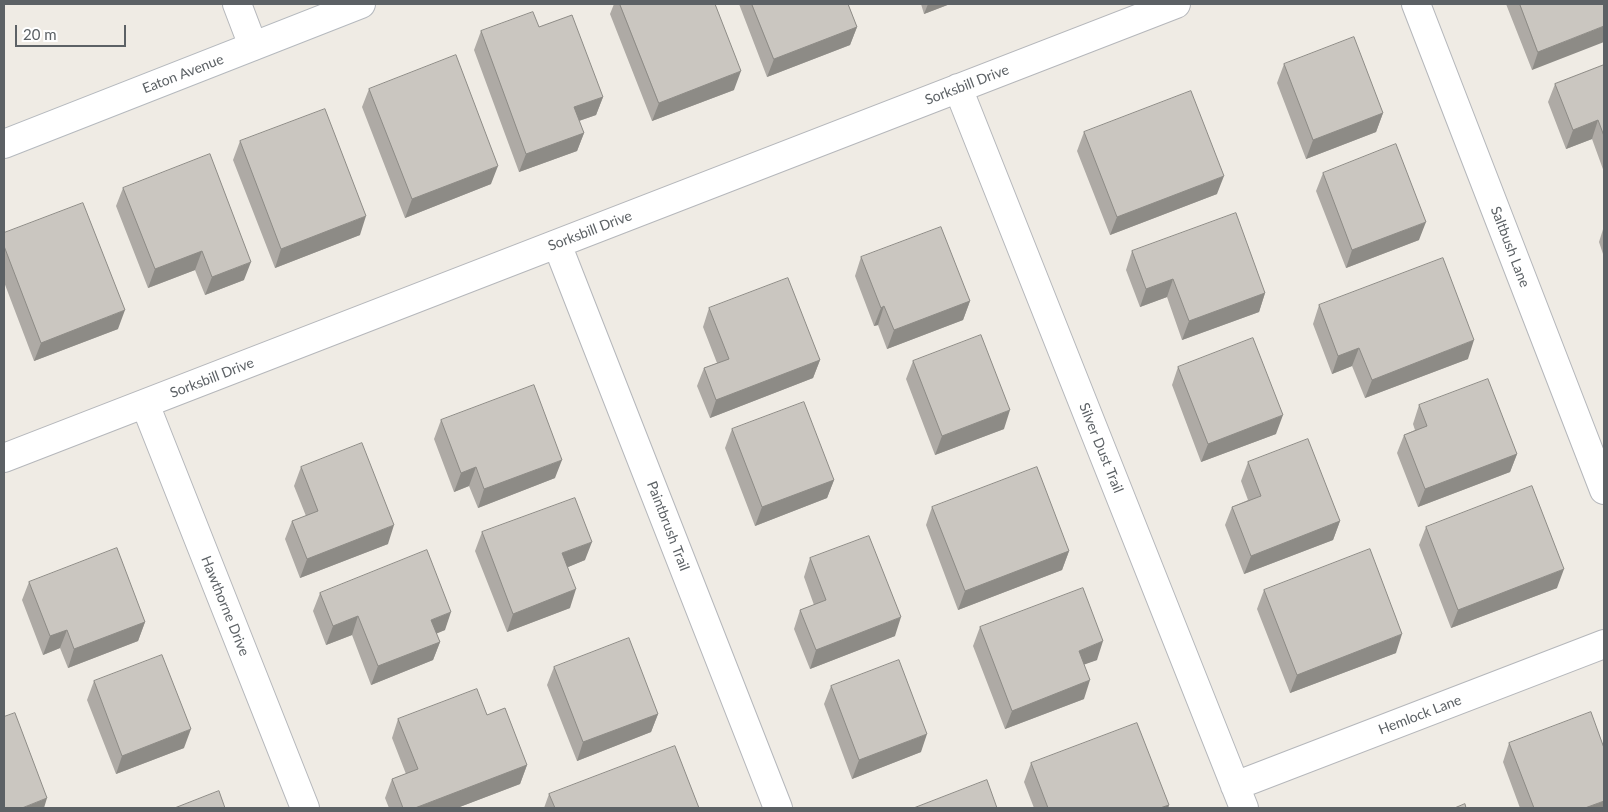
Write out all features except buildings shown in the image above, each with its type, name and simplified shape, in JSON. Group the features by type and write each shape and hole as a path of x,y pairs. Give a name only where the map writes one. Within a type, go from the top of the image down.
{"street":[{"path":"237,4 253,46"},
{"name":"Eaton Avenue","path":"4,144 361,4"},
{"name":"Sorksbill Drive","path":"4,458 1176,4"},
{"name":"Saltbush Lane","path":"1416,4 1604,490"},
{"name":"Silver Dust Trail","path":"958,88 1240,797"},
{"name":"Paintbrush Trail","path":"557,244 778,808"},
{"name":"Hawthorne Drive","path":"145,404 305,808"},
{"name":"Hemlock Lane","path":"1240,797 1604,644"}]}
